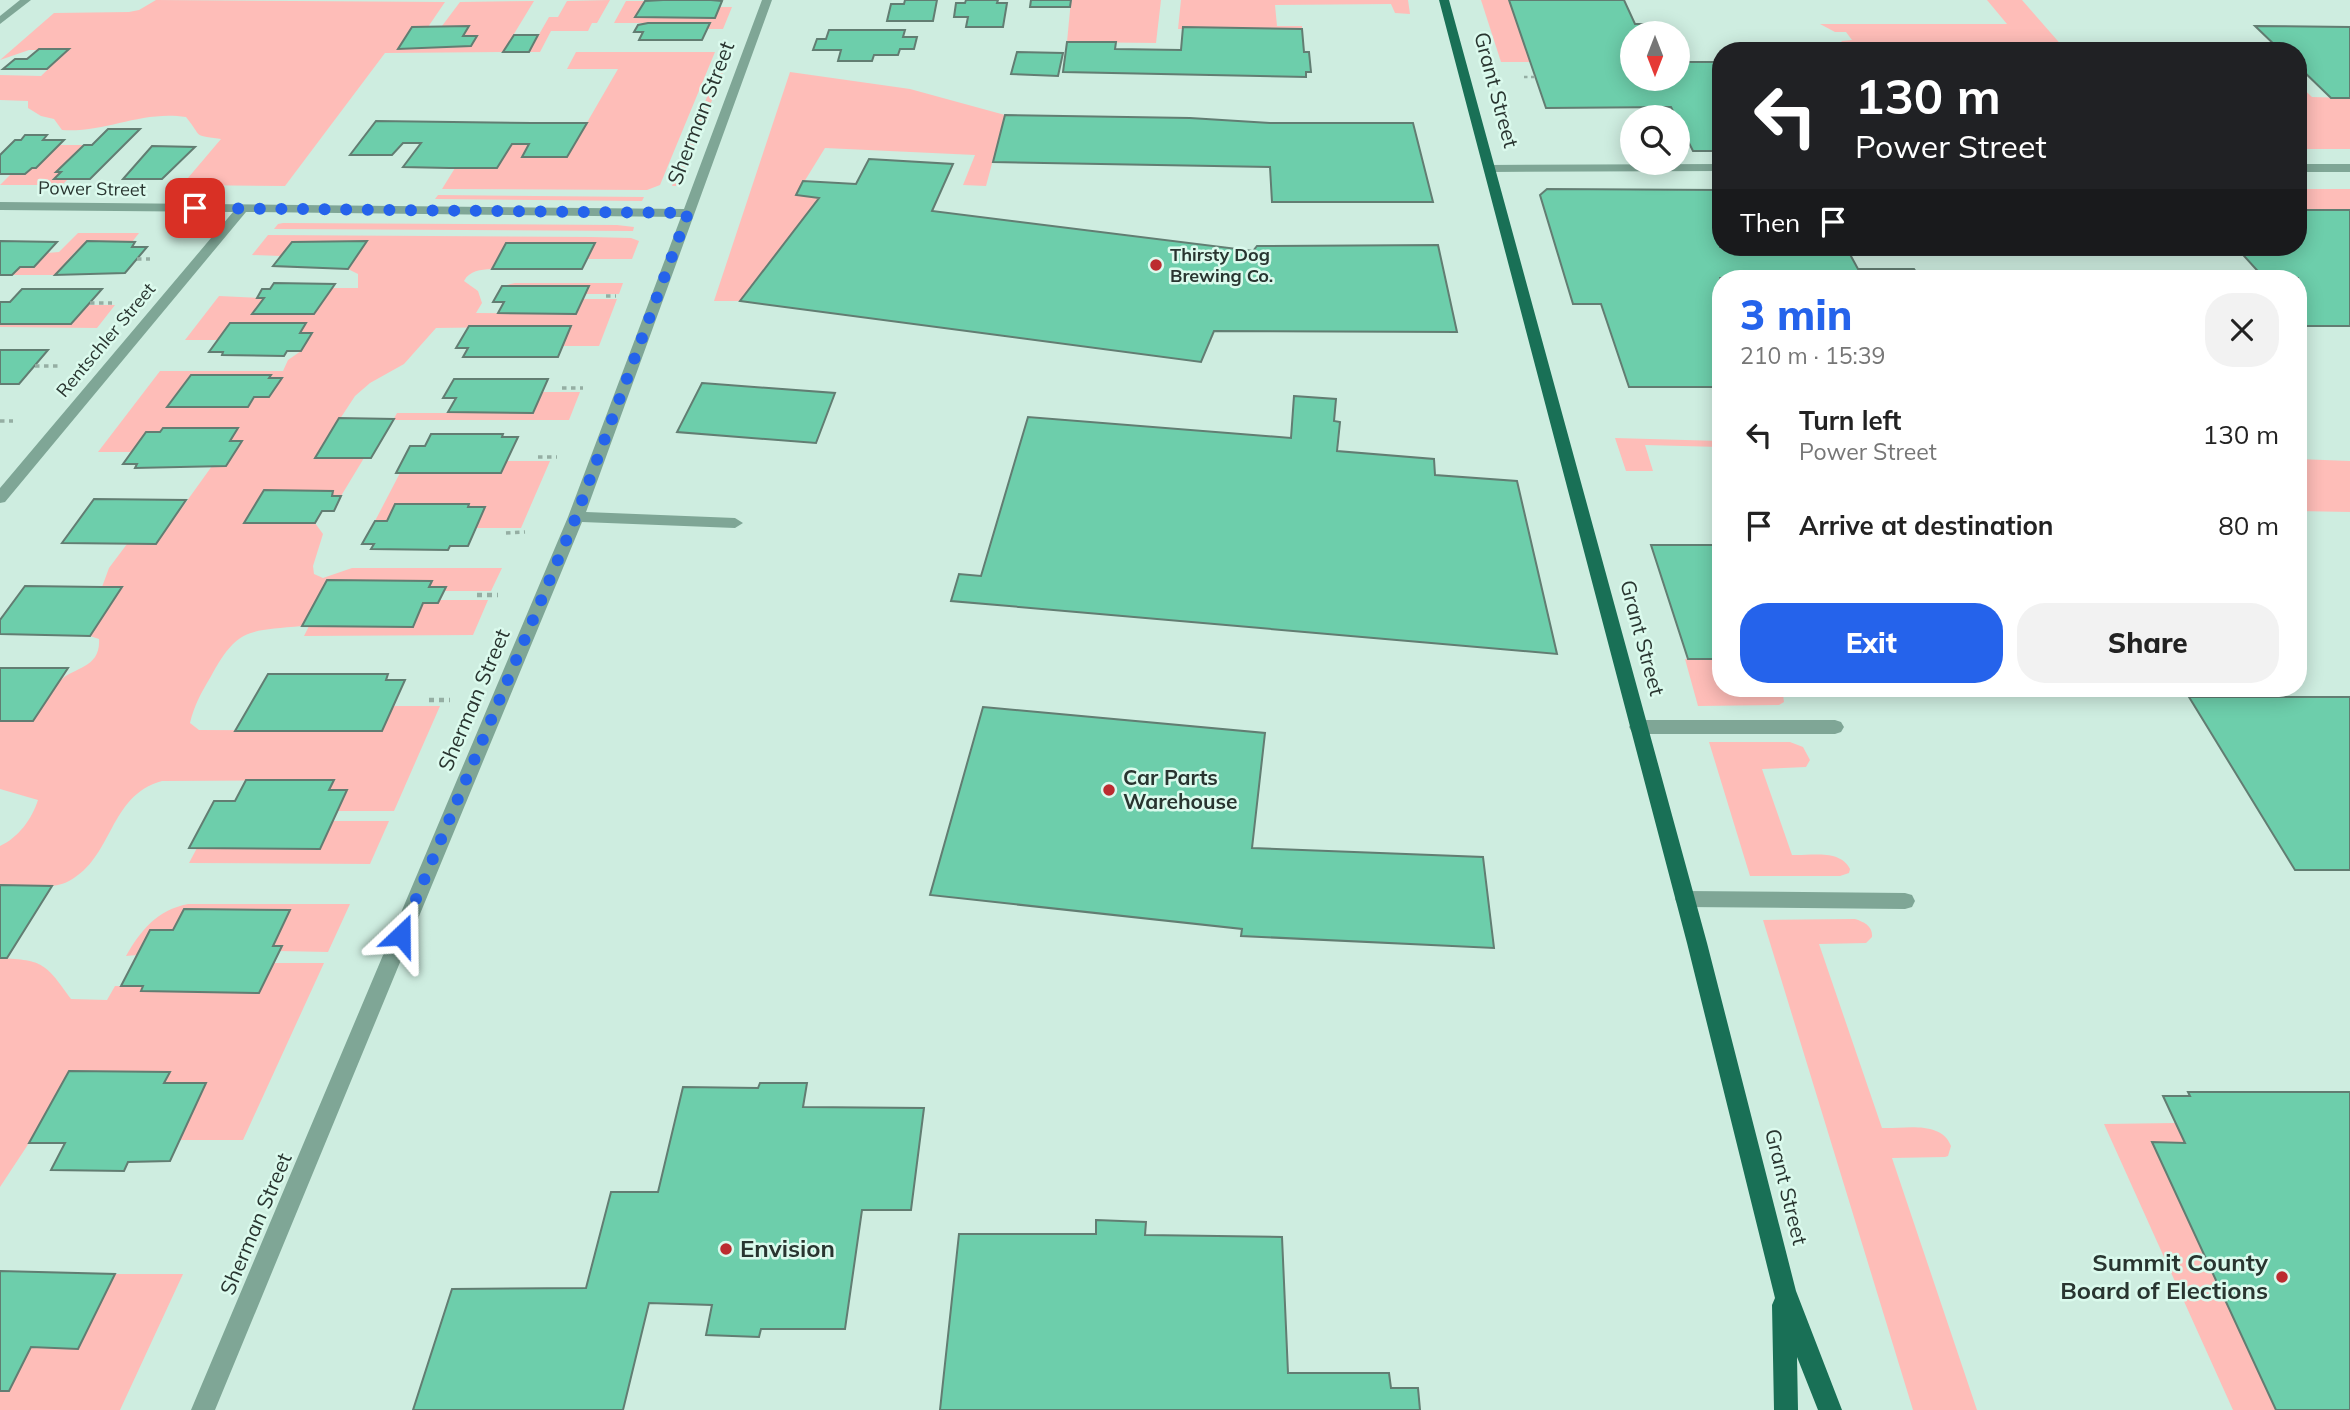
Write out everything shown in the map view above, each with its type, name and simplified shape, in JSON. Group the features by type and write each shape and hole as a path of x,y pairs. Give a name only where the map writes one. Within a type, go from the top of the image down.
{"main road":[{"name":"Grant Street","path":"1444,0 1685,900 1784,1290 1830,1410"},
{"name":"Grant Street","path":"1784,1290 1786,1410"}],"street":[{"path":"0,21 26,0"},
{"name":"Sherman Street","path":"203,1410 576,517 767,0"},
{"path":"2307,168 2350,167"},
{"path":"1490,168 1712,168"},
{"name":"Power Street","path":"0,206 688,213"},
{"name":"Rentschler Street","path":"0,498 243,208"},
{"path":"576,517 735,523"},
{"path":"1638,727 1835,727"},
{"path":"1685,900 1905,901"}],"path":[{"path":"1524,77 1535,77"},
{"path":"35,366 60,366"},
{"path":"562,388 587,388"},
{"path":"538,457 558,457"},
{"path":"506,533 525,532"},
{"path":"477,596 498,596"},
{"path":"429,700 450,700"}],"shaded area":[{"path":"156,0 445,2 428,27 412,27 399,49 471,46 477,36 463,36 469,26 442,26 460,2 534,1 503,52 385,53 285,186 182,185 221,139 199,134 186,117 154,117 94,128 62,130 54,119 41,116 28,108 28,101 0,100 0,75 41,76 68,50 29,50 0,60 54,13 129,12 139,10"},
{"path":"610,0 597,23 592,23 588,31 551,31 540,52 529,52 549,17 558,17 567,1"},
{"path":"1071,0 1161,0 1156,43 1067,42"},
{"path":"1181,0 1408,0 1410,14 1395,13 1391,4 1275,5 1277,26 1302,26 1302,29 1178,29"},
{"path":"1481,0 1509,0 1531,62 1501,62"},
{"path":"1987,0 2022,0 2059,42 1841,42 1852,40 1846,32 1835,32 1820,24 2007,24"},
{"path":"626,1 645,1 636,17 714,18 720,7 732,7 723,29 707,29 709,23 614,23"},
{"path":"725,51 731,52 681,179 676,186 672,186"},
{"path":"576,52 715,52 660,185 647,190 442,189 455,168 497,168 512,144 529,144 523,157 567,157 618,69 567,69"},
{"path":"790,72 910,89 1005,115 986,186 963,185 975,155 825,148 796,195 822,199 740,301 714,301"},
{"path":"2307,92 2312,97 2350,98 2350,149 2307,149"},
{"path":"59,145 84,145 57,172 61,172 55,179 68,179 62,185 0,185 11,174 26,172 38,165"},
{"path":"2307,189 2350,189 2350,210 2307,210"},
{"path":"438,195 644,197 642,201 435,199"},
{"path":"283,223 634,227 633,231 274,229"},
{"path":"78,233 139,233 132,242 75,252 55,275 12,275 20,267 34,267 47,253 59,252"},
{"path":"268,235 591,237 631,238 639,241 632,259 587,259 594,243 506,243 492,269 472,273 464,281 478,291 482,303 476,313 576,314 583,299 617,299 599,346 562,346 570,326 436,328 404,364 370,383 355,396 315,457 364,458 341,496 332,496 333,491 264,490 244,522 315,523 323,534 313,566 314,574 323,578 352,568 502,568 491,591 444,591 429,587 431,581 327,580 302,626 256,631 236,641 219,662 198,700 190,723 199,730 382,731 393,706 440,706 394,811 337,811 347,791 329,790 333,780 162,781 144,789 131,800 95,857 69,881 44,887 0,885 0,846 24,827 38,800 0,789 0,721 33,721 61,680 86,666 96,656 99,639 90,636 122,588 102,587 109,568 127,544 156,544 212,466 226,466 242,442 230,441 237,428 163,428 160,432 146,432 132,452 98,452 160,371 283,371 288,360 301,351 312,334 300,333 305,323 230,323 218,340 185,340 219,296 264,298 253,314 314,314 332,288 358,288 358,274 348,269 366,241 292,242 281,256 252,255","holes":["191,375 270,375 269,378 281,378 269,397 254,397 248,407 168,407"]},
{"path":"515,283 623,283 619,294 585,294 588,286 502,286"},
{"path":"88,305 115,305 97,328 0,327 0,324 71,324"},
{"path":"543,392 580,392 569,420 393,420 397,413 532,413"},
{"path":"1615,438 1712,441 1712,447 1645,445 1653,471 1626,471"},
{"path":"2307,459 2350,461 2350,512 2307,511"},
{"path":"506,461 550,461 521,528 476,528 469,504 395,504 387,521 375,521 400,473 501,473"},
{"path":"440,600 488,600 473,635 304,636 309,626 412,627 423,603 438,603"},
{"path":"1685,659 1712,659 1712,697 1783,697 1784,702 1779,705 1698,706"},
{"path":"1709,742 1790,742 1803,747 1810,760 1806,767 1762,769 1792,855 1832,856 1845,863 1850,869 1849,873 1840,876 1750,876"},
{"path":"333,821 389,821 370,864 189,863 197,848"},
{"path":"188,904 350,904 328,952 280,951 282,946 273,946 290,910 173,930 150,930 137,955 126,956 151,922 167,911"},
{"path":"1855,919 1865,923 1871,930 1872,937 1866,943 1819,944 1882,1128 1931,1129 1939,1132 1951,1146 1948,1156 1945,1157 1892,1158 1977,1410 1913,1410 1763,920"},
{"path":"0,958 26,960 43,966 56,978 71,999 107,1000 115,986 143,986 142,991 259,993 274,963 324,963 243,1140 180,1140 206,1083 164,1083 169,1072 69,1071 29,1143 0,1187"},
{"path":"2175,1123 2185,1143 2153,1143 2276,1410 2233,1410 2104,1124"},
{"path":"115,1274 183,1274 120,1410 0,1410 0,1391 9,1391 31,1347 78,1349"}],"building":[{"path":"905,0 937,0 933,21 887,21 891,4 904,4"},
{"path":"966,0 998,0 997,3 1007,3 1003,27 966,27 968,17 954,17 956,3 965,3"},
{"path":"1031,0 1071,0 1070,7 1030,7"},
{"path":"1509,0 1624,0 1634,21 1620,21 1620,91 1690,91 1690,62 1712,62 1712,151 1693,151 1690,145 1690,105 1620,105 1620,107 1546,108"},
{"path":"645,1 722,1 715,18 635,17"},
{"path":"710,23 702,40 639,40 643,32 634,32 638,25"},
{"path":"469,26 463,36 477,36 471,46 398,49 412,27"},
{"path":"2255,26 2350,27 2350,98 2331,98 2307,75 2307,42 2272,42"},
{"path":"1183,27 1302,29 1304,52 1309,52 1311,72 1306,72 1306,77 1063,72 1067,42 1116,42 1115,49 1181,50"},
{"path":"829,30 905,30 903,37 917,37 914,49 900,49 898,55 874,55 872,61 838,61 841,50 813,50 817,39 826,39"},
{"path":"514,35 538,35 529,52 503,52"},
{"path":"39,49 69,49 47,69 3,69 15,59 27,59"},
{"path":"1017,52 1063,53 1058,76 1011,74"},
{"path":"1005,115 1190,118 1270,123 1413,123 1433,202 1272,202 1270,167 993,162"},
{"path":"376,121 587,123 567,157 522,157 529,144 512,144 497,168 449,168 403,167 421,143 403,143 392,155 350,155"},
{"path":"108,129 140,129 90,179 54,179 61,172 56,172 84,145 92,145"},
{"path":"25,135 47,135 43,140 64,140 36,168 25,174 0,174 0,155 15,140 21,140"},
{"path":"152,146 195,147 162,179 123,179"},
{"path":"869,159 953,164 932,211 1253,251 1257,246 1438,245 1457,332 1214,331 1201,362 740,301 819,198 796,195 803,181 856,184"},
{"path":"1547,189 1712,190 1712,256 1851,256 1858,269 1915,270 1712,270 1712,387 1629,387 1601,304 1573,304 1540,195"},
{"path":"2307,210 2350,210 2350,326 2307,326 2307,270 2257,270 2244,256 2307,256"},
{"path":"0,241 57,242 34,267 20,267 12,275 0,275"},
{"path":"87,241 135,242 132,247 147,247 125,273 55,275"},
{"path":"367,241 348,269 273,266 292,242"},
{"path":"506,243 595,243 582,269 492,269"},
{"path":"274,283 335,284 314,314 252,314 264,298 257,298 262,289 270,289"},
{"path":"502,286 589,286 576,314 498,313 504,302 493,302"},
{"path":"22,289 102,289 71,324 0,324 0,302 10,302"},
{"path":"230,323 306,323 300,333 312,333 301,351 287,351 284,356 222,355 223,352 209,352"},
{"path":"469,326 571,326 558,357 463,357 468,348 456,348"},
{"path":"0,350 48,350 19,384 0,384"},
{"path":"191,375 271,375 269,378 282,378 269,397 254,397 248,407 167,407"},
{"path":"454,379 548,379 533,413 448,412 456,398 443,398"},
{"path":"702,383 835,393 816,443 677,432"},
{"path":"1294,396 1336,399 1334,421 1340,422 1337,451 1434,459 1435,475 1517,481 1557,654 951,601 959,574 981,576 1028,417 1291,438"},
{"path":"339,418 394,419 371,458 315,458"},
{"path":"163,428 238,428 230,441 242,441 226,466 135,468 137,464 123,464 146,432 160,432"},
{"path":"431,434 503,434 502,437 518,437 501,473 396,473 410,446 425,446"},
{"path":"264,490 333,491 332,496 341,496 334,511 322,511 315,523 244,523"},
{"path":"94,499 186,500 156,544 62,543"},
{"path":"395,504 469,504 468,507 485,507 468,546 450,546 448,550 371,549 374,544 362,544 375,521 387,521"},
{"path":"1651,545 1712,545 1712,659 1688,659"},
{"path":"327,580 432,581 429,587 446,587 438,603 423,603 413,627 302,626"},
{"path":"25,586 122,587 90,636 0,634 0,620"},
{"path":"0,668 68,668 33,721 0,721"},
{"path":"268,674 388,674 386,680 405,680 382,731 235,731"},
{"path":"2189,697 2350,697 2350,870 2295,870"},
{"name":"Car Parts Warehouse","path":"983,707 1265,733 1252,848 1483,857 1494,948 1241,936 1242,929 930,895"},
{"path":"246,780 334,780 329,790 347,790 320,849 189,848 214,801 235,801"},
{"path":"0,885 52,886 7,958 0,958"},
{"path":"184,909 290,910 273,946 282,946 259,993 141,991 143,986 121,986 150,930 173,930"},
{"path":"69,1071 170,1072 164,1083 206,1083 170,1161 128,1162 124,1171 51,1170 65,1143 29,1143"},
{"name":"Envision","path":"760,1083 807,1083 803,1107 924,1108 911,1210 862,1210 845,1329 761,1329 759,1337 706,1335 712,1305 649,1303 623,1410 413,1410 452,1289 586,1288 611,1192 658,1192 683,1087 758,1088"},
{"name":"Summit County Board of Elections","path":"2188,1092 2350,1092 2350,1410 2276,1410 2152,1142 2185,1143 2163,1096 2190,1096"},
{"path":"1096,1220 1146,1222 1145,1235 1282,1237 1288,1373 1389,1373 1391,1388 1418,1388 1420,1410 940,1410 959,1234 1096,1234"},
{"path":"0,1271 115,1274 78,1349 31,1347 9,1391 0,1391"}],"place":[{"name":"Thirsty Dog Brewing Co.","path":"1156,265"},
{"name":"Car Parts Warehouse","path":"1109,790"},
{"name":"Envision","path":"726,1249"},
{"name":"Summit County Board of Elections","path":"2282,1277"}],"route":[{"path":"195,208 688,213 576,517 401,935"}]}
